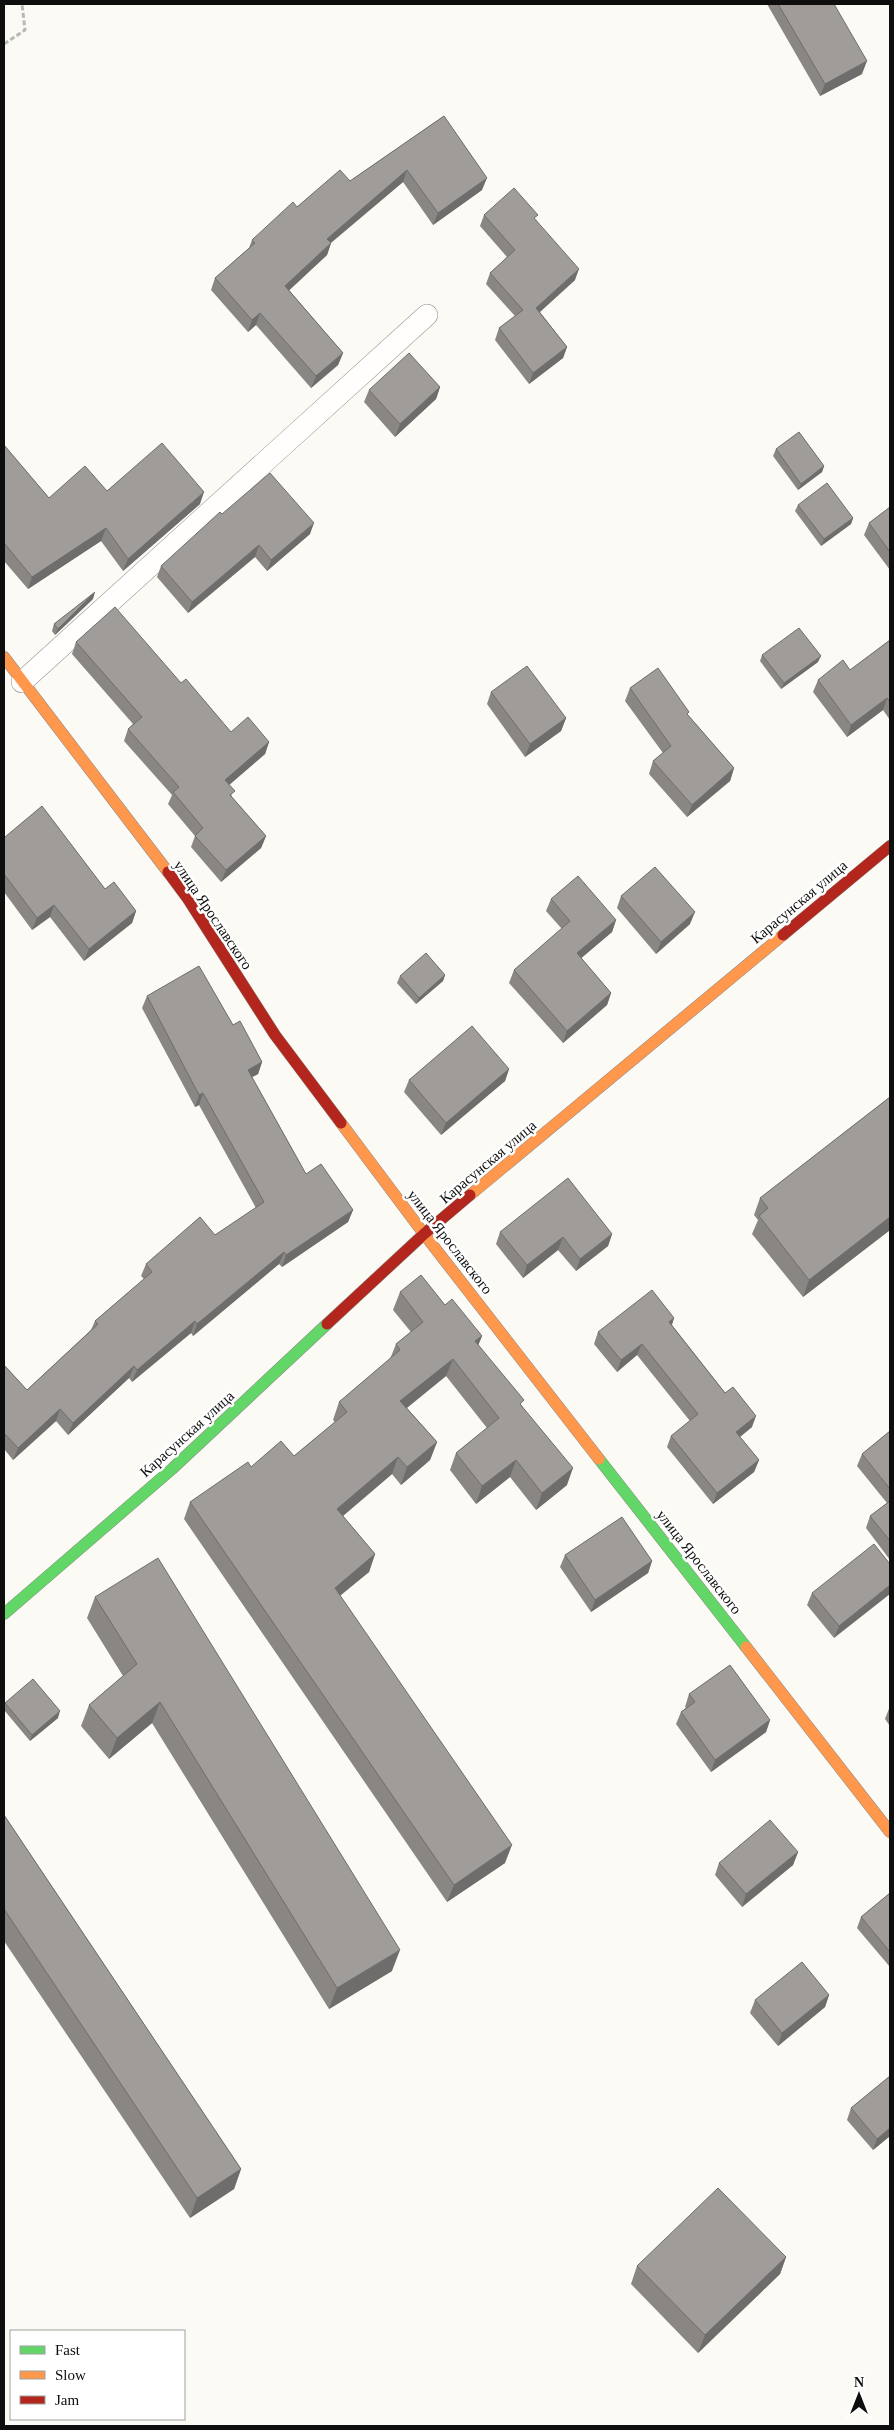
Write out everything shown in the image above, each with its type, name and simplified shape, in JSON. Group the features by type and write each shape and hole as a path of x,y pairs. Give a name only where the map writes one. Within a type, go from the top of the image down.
{"street":[{"name":"улица Ярославского","path":"4,657 188,899 275,1035 424,1234 890,1832"},
{"name":"Карасунская улица","path":"4,1614 172,1469 424,1234 890,846"}],"lane":[{"path":"22,682 427,315"}],"path":[{"path":"4,44 25,30 22,4"}],"building":[{"path":"778,4 834,4 867,61 825,84"},
{"path":"444,116 487,178 438,213 407,170 327,239 331,243 285,286 343,353 316,376 260,313 252,320 215,278 255,243 252,240 293,202 297,207 340,170 350,181"},
{"path":"514,188 538,215 534,218 579,269 536,308 567,347 533,373 499,328 523,310 490,273 515,250 484,215"},
{"path":"409,353 440,387 400,424 369,390"},
{"path":"799,432 824,466 801,484 776,449"},
{"path":"162,443 204,492 128,559 106,528 32,577 4,543 4,445 49,498 85,466 107,491"},
{"path":"270,473 314,523 271,560 259,545 192,602 161,566 220,512 222,514"},
{"path":"827,483 853,518 824,539 798,505"},
{"path":"890,507 890,552 869,523"},
{"path":"95,592 58,629 54,624"},
{"path":"115,607 181,683 186,679 231,732 248,717 269,742 225,780 235,791 230,795 266,836 226,870 195,836 203,828 173,792 179,787 128,729 142,717 76,642"},
{"path":"799,628 821,656 784,683 762,655"},
{"path":"890,640 890,702 887,698 851,725 818,680 843,660 850,670"},
{"path":"527,666 566,718 530,744 491,692"},
{"path":"658,668 689,712 687,714 734,768 692,805 653,761 671,746 630,688"},
{"path":"42,806 105,889 114,882 136,911 89,949 54,905 37,918 4,874 4,836"},
{"path":"655,867 695,912 661,942 621,896"},
{"path":"578,876 616,920 577,953 611,993 567,1031 514,970 570,921 551,899"},
{"path":"426,953 445,975 419,998 400,976"},
{"path":"199,966 233,1025 240,1021 262,1062 248,1070 306,1174 321,1164 353,1210 286,1255 284,1252 197,1324 195,1321 137,1370 134,1366 73,1423 60,1409 18,1448 4,1433 4,1365 27,1390 98,1324 95,1321 152,1272 146,1264 200,1217 215,1235 264,1202 203,1093 199,1095 147,996"},
{"path":"472,1026 509,1069 446,1123 409,1080"},
{"path":"890,1097 890,1217 809,1280 759,1216 768,1208 760,1198"},
{"path":"568,1178 612,1234 580,1259 563,1237 527,1265 500,1232"},
{"path":"421,1275 445,1305 452,1299 482,1336 475,1341 524,1400 520,1404 573,1468 542,1493 516,1460 482,1486 456,1453 499,1418 453,1359 400,1401 437,1442 407,1467 398,1457 337,1509 375,1554 335,1588 512,1845 454,1885 190,1502 248,1462 251,1467 281,1441 294,1456 347,1412 339,1402 400,1350 396,1344 423,1322 400,1292"},
{"path":"652,1290 674,1318 669,1322 725,1393 733,1387 756,1416 736,1432 759,1460 717,1493 671,1436 698,1414 642,1344 621,1360 598,1332"},
{"path":"890,1431 890,1489 862,1454"},
{"path":"890,1501 890,1541 870,1516"},
{"path":"622,1517 652,1561 595,1600 565,1555"},
{"path":"874,1544 890,1564 890,1585 839,1626 812,1593"},
{"path":"158,1558 400,1950 337,1988 160,1702 117,1738 89,1705 137,1664 95,1597"},
{"path":"730,1665 770,1720 715,1760 681,1712 695,1702 689,1694"},
{"path":"33,1679 60,1711 32,1735 5,1703"},
{"path":"4,1815 241,2169 197,2198 4,1909"},
{"path":"770,1820 798,1852 746,1894 719,1863"},
{"path":"890,1893 890,1952 861,1917"},
{"path":"802,1962 829,1995 782,2033 755,2000"},
{"path":"890,2076 890,2128 877,2139 851,2108"},
{"path":"718,2188 786,2257 705,2335 637,2266"}],"traffic: fast":[{"path":"4,1614 172,1469 327,1324"},
{"path":"599,1459 746,1647"}],"traffic: slow":[{"path":"4,657 168,872"},
{"path":"470,1195 783,935"},
{"path":"341,1123 424,1234 599,1459"},
{"path":"746,1647 890,1832"}],"traffic: jam":[{"path":"783,935 890,846"},
{"path":"168,872 188,899 275,1035 341,1123"},
{"path":"327,1324 424,1234 470,1195"}]}
